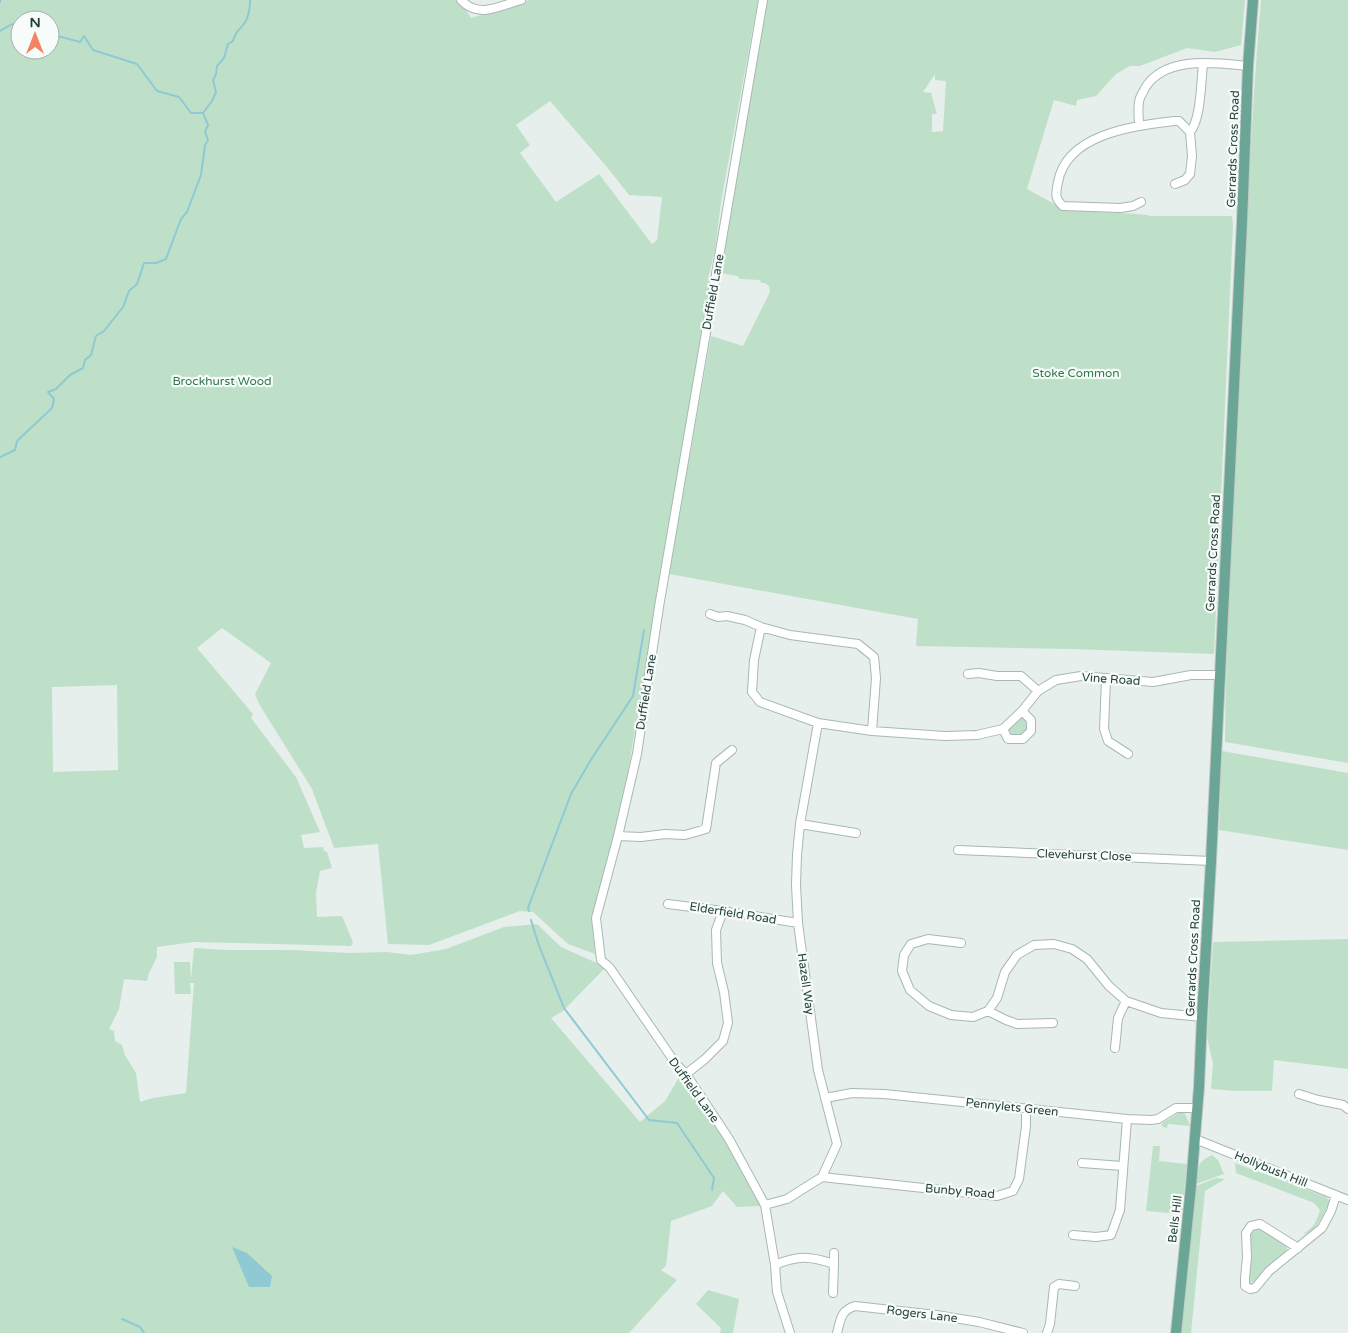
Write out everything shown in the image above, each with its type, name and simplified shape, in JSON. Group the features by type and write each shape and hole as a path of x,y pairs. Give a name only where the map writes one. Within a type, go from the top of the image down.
{"main road":[{"name":"Gerrards Cross Road","path":"1198,1108 1242,232 1248,66 1253,0"},
{"name":"Bells Hill","path":"1176,1333 1198,1108"}],"street":[{"path":"461,0 468,7 484,11 521,0"},
{"name":"Duffield Lane","path":"763,0 659,607 637,754 596,918 601,960 610,968 670,1056 686,1074 729,1139 765,1205 775,1265 777,1292 790,1333"},
{"path":"1139,125 1139,98 1151,79 1172,67 1194,63 1248,66"},
{"path":"1175,184 1185,180 1190,172 1192,156 1190,132 1195,125 1197,116 1203,64"},
{"path":"1141,202 1133,206 1120,208 1063,206 1058,201 1056,194 1059,177 1069,157 1081,147 1113,132 1139,125 1178,121 1190,132"},
{"path":"710,614 718,617 727,616 745,620 790,635 858,644 874,657 876,678 872,731"},
{"path":"762,627 754,660 752,692 760,702 818,723 872,731 945,736 977,735 1003,729 1008,739 1023,740 1031,731 1032,720 1022,711"},
{"path":"968,674 1021,676 1038,691"},
{"name":"Vine Road","path":"1003,729 1022,711 1038,691 1056,680 1081,676 1153,682 1191,675 1220,675"},
{"path":"1106,679 1104,729 1108,741 1128,754"},
{"name":"Hazell Way","path":"818,723 800,824 796,885 798,923 818,1070 837,1144 822,1177"},
{"path":"618,836 685,835 706,830 716,763 732,750"},
{"path":"800,824 856,832"},
{"name":"Clevehurst Close","path":"958,850 1211,861"},
{"name":"Elderfield Road","path":"668,904 723,910 798,923"},
{"path":"686,1074 723,1041 728,1023 717,955 716,930 723,910"},
{"path":"961,943 928,939 911,944 904,955 902,972 910,990 929,1006 951,1015 972,1017 988,1011 997,998 1005,972 1017,955 1034,945 1054,944 1072,949 1087,959 1109,986 1126,1001 1161,1013 1202,1017"},
{"path":"1115,1048 1118,1018 1126,1001"},
{"path":"988,1011 1018,1024 1053,1023"},
{"name":"Pennylets Green","path":"825,1098 852,1092 1151,1120 1158,1119 1176,1108 1198,1108"},
{"path":"1299,1094 1343,1105 1348,1109"},
{"name":"Bunby Road","path":"822,1177 997,1196 1013,1191 1019,1180 1026,1126 1026,1108"},
{"path":"1073,1235 1096,1237 1111,1235 1120,1210 1127,1119"},
{"name":"Hollybush Hill","path":"1195,1139 1348,1200"},
{"path":"1082,1163 1122,1166"},
{"path":"765,1205 787,1199 822,1177"},
{"path":"1298,1248 1260,1224 1251,1226 1246,1233 1245,1286 1250,1289 1255,1288 1269,1271 1298,1248 1322,1228 1336,1195"},
{"path":"833,1293 834,1254"},
{"path":"775,1265 802,1257 834,1264"},
{"path":"1047,1333 1050,1324 1054,1287 1059,1284 1075,1286"},
{"name":"Rogers Lane","path":"837,1333 843,1312 848,1308 862,1306 979,1322 1023,1333"}],"green space":[{"name":"Brockhurst Wood","path":"0,0 457,0 471,18 529,0 758,0 721,202 715,250 708,279 713,280 663,582 642,687 621,815 595,907 593,933 595,954 568,944 533,912 520,911 429,945 388,944 378,844 334,848 312,789 259,704 255,694 271,663 222,628 197,648 253,714 251,718 296,777 320,832 301,835 304,848 323,847 324,851 327,852 332,868 320,871 316,893 317,917 342,916 353,942 351,946 194,942 157,947 157,957 147,981 124,979 119,1009 109,1029 114,1031 115,1041 122,1045 125,1055 136,1073 140,1102 186,1093 194,983 190,983 191,994 175,994 174,962 190,962 191,979 194,948 349,953 387,952 411,955 446,949 504,927 537,924 561,947 606,967 563,1011 551,1018 640,1122 665,1101 678,1079 684,1075 727,1140 762,1206 737,1207 723,1191 712,1206 671,1221 666,1266 661,1270 677,1280 629,1333 0,1333","holes":["550,101 629,195 662,197 657,240 652,244 599,174 556,202 520,153 530,145 516,125","117,685 118,770 53,772 52,687"]},
{"name":"Stoke Common","path":"767,0 1245,0 1241,45 1215,52 1187,48 1140,66 1130,66 1116,74 1096,96 1077,100 1076,106 1054,100 1027,189 1062,208 1149,216 1232,216 1214,654 916,646 918,619 669,574 711,336 743,346 770,292 769,286 761,283 760,280 740,279 737,276 720,273","holes":["935,74 935,80 946,81 943,131 932,132 932,114 937,114 931,93 923,92"]},
{"path":"1261,0 1348,0 1348,763 1225,742 1227,653 1251,144"},
{"path":"1020,717 1027,719 1029,729 1020,737 1014,737 1009,733 1009,728"},
{"path":"1222,751 1348,773 1348,850 1219,830"},
{"path":"1348,939 1348,1069 1274,1060 1272,1091 1211,1089 1213,1064 1207,1037 1213,942"},
{"path":"1180,1112 1184,1112 1190,1126 1168,1124 1167,1128 1163,1127 1161,1124"},
{"path":"1153,1146 1160,1146 1159,1161 1187,1164 1182,1214 1146,1211"},
{"path":"1212,1155 1218,1160 1224,1174 1196,1184 1200,1163"},
{"path":"1235,1163 1326,1197 1329,1200 1329,1204 1313,1229 1305,1234 1313,1226 1319,1214 1320,1210 1314,1203 1236,1173"},
{"path":"1216,1178 1225,1179 1205,1191 1191,1333 1180,1333 1196,1186"},
{"path":"1261,1226 1288,1246 1284,1255 1256,1281 1249,1283 1246,1280 1249,1232 1251,1228"},
{"path":"708,1290 739,1299 733,1333 720,1333 721,1328 696,1304"}],"water":[{"path":"232,1247 247,1253 272,1276 270,1287 249,1287"}],"waterway":[{"path":"0,457 15,450 17,441 52,408 54,399 48,392 56,389 70,375 83,368 85,360 91,355 96,336 104,331 123,307 129,291 137,284 144,263 156,263 166,259 181,219 187,212 201,175 205,145 208,140 205,132 208,125 203,113 216,92 213,80 217,66 224,58 228,44 233,41 236,33 246,21 250,0"},
{"path":"0,31 10,25"},
{"path":"60,37 80,42 84,36 93,50 137,64 157,91 179,97 191,113 202,113"},
{"path":"529,911 528,908 571,794 592,758 633,696 644,630"},
{"path":"531,920 538,943 564,1008 649,1120 677,1123 714,1178 712,1190"},
{"path":"122,1319 140,1327 144,1333"}]}
